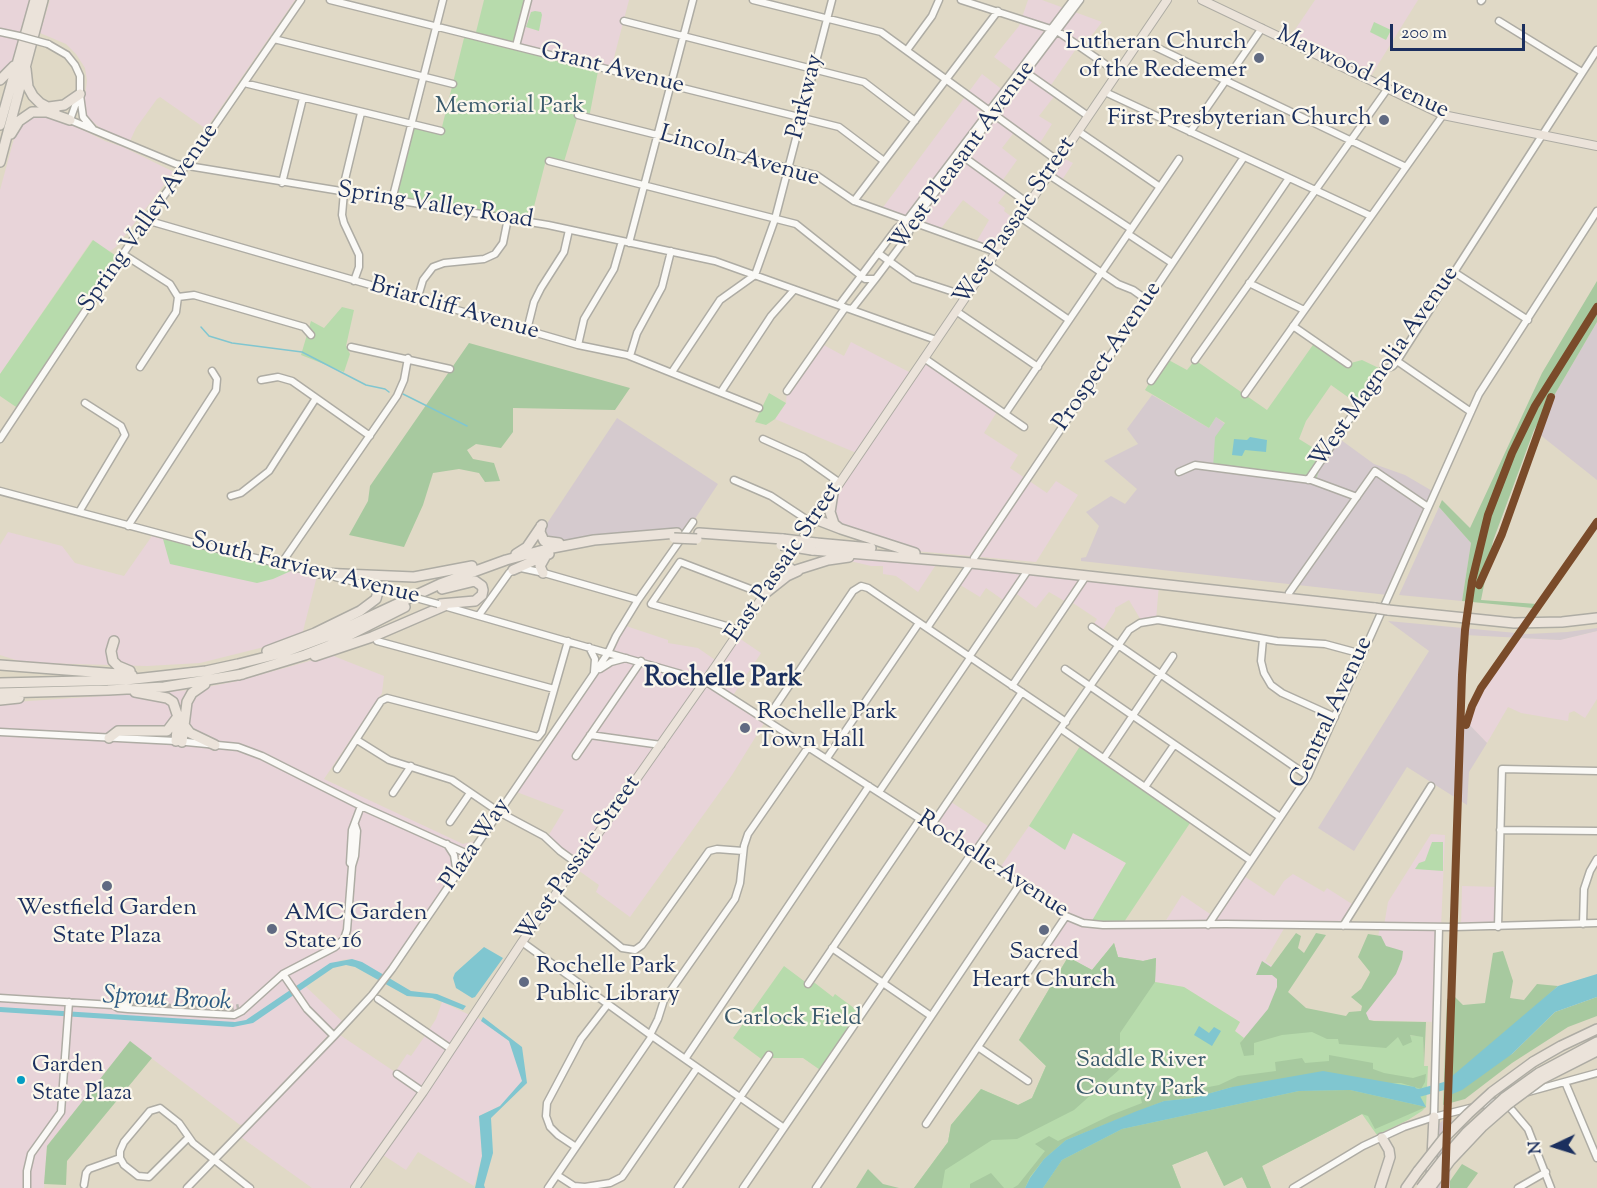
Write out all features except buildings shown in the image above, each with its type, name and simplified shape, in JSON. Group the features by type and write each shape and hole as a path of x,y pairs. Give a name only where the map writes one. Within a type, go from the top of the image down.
{"highway":[{"path":"0,162 35,0"},
{"path":"0,124 43,0"},
{"path":"0,80 21,64"},
{"path":"21,64 31,93 40,103 69,120"},
{"path":"49,107 64,105 80,94"},
{"path":"0,162 12,130 28,113 47,112 69,120"},
{"path":"833,493 831,518 840,529"},
{"path":"813,521 915,553"},
{"path":"506,560 527,546 542,525 540,532 544,541 570,543"},
{"path":"0,693 164,687 219,674 313,642 440,584 492,564 570,543 619,536 698,536 782,542 902,557 972,561 1289,593 1484,618 1540,620 1597,618"},
{"path":"239,675 328,646 442,589 494,569 603,544 675,536"},
{"path":"814,546 915,553 1028,570 1376,605"},
{"path":"513,570 547,555"},
{"path":"543,573 540,566 547,555"},
{"path":"785,564 793,571 838,558 902,557"},
{"path":"319,573 414,577 480,564 492,564"},
{"path":"763,595 799,570"},
{"path":"0,683 239,675 290,664 352,645 441,605 475,601 482,595 483,590 482,586 475,581 442,589"},
{"path":"179,742 187,702 192,693 219,674 338,622 373,602 383,589"},
{"path":"1540,620 1597,612"},
{"path":"114,641 111,654 115,664 125,670 153,677"},
{"path":"0,660 49,669"},
{"path":"0,665 153,677"},
{"path":"115,689 167,698 175,706 179,742"},
{"path":"0,700 68,691"},
{"path":"110,738 118,731 167,731 178,717"},
{"path":"184,725 190,734 215,745"},
{"path":"1407,1188 1444,1138 1499,1086 1533,1062 1597,1029"},
{"path":"1421,1188 1467,1132 1504,1098 1597,1042"},
{"path":"1430,1188 1483,1126 1540,1076 1597,1050"},
{"path":"1430,1188 1434,1117"},
{"path":"1380,1188 1390,1157 1382,1137"}],"main road":[{"name":"West Passaic Street","path":"866,445 1167,0"},
{"name":"Maywood Avenue","path":"1202,0 1443,115 1597,146"},
{"name":"East Passaic Street","path":"705,681 866,445"},
{"name":"West Passaic Street","path":"356,1188 423,1092 522,942 705,681"}],"street":[{"name":"Spring Valley Avenue","path":"0,439 115,266 122,260 123,254 146,220 301,0"},
{"name":"Grant Avenue","path":"330,0 839,127 884,161"},
{"path":"392,200 443,0"},
{"path":"516,46 528,0"},
{"path":"630,243 693,0"},
{"path":"753,0 882,32 1058,161"},
{"name":"Parkway","path":"755,275 776,219 831,0"},
{"path":"907,50 932,16 939,0"},
{"path":"961,0 1054,30 1118,73"},
{"name":"West Pleasant Avenue","path":"1054,30 1073,0"},
{"name":"West Pleasant Avenue","path":"910,221 907,237 852,309 845,308 840,304 897,228 910,221 1054,30 1080,0"},
{"path":"854,201 998,11"},
{"path":"624,21 864,82 915,121"},
{"path":"1499,21 1582,72"},
{"path":"1190,132 1262,28"},
{"path":"0,32 48,44 67,55 78,69 83,117 96,132"},
{"path":"274,39 453,84"},
{"path":"1141,40 1406,167"},
{"name":"West Magnolia Avenue","path":"1308,480 1383,370 1393,366 1397,361 1597,50"},
{"path":"1024,70 1088,117"},
{"path":"244,83 441,131"},
{"path":"1195,360 1388,88"},
{"path":"1105,92 1371,216"},
{"path":"69,120 80,94"},
{"path":"282,183 303,98"},
{"path":"354,281 359,267 359,255 342,215 343,192 361,113"},
{"name":"Lincoln Avenue","path":"578,115 823,178 854,201 996,252"},
{"path":"1245,394 1443,115"},
{"name":"Spring Valley Road","path":"69,120 185,167 508,218 715,261 936,340"},
{"path":"1078,131 1160,187"},
{"path":"960,154 1029,204"},
{"name":"Prospect Avenue","path":"927,628 1244,157"},
{"path":"1005,414 1179,159"},
{"path":"549,161 796,224 869,280 877,277"},
{"path":"1049,175 1172,263"},
{"path":"1151,381 1289,178"},
{"name":"Central Avenue","path":"1208,925 1308,776 1479,394 1597,211"},
{"path":"1020,217 1101,273 1148,300"},
{"path":"417,300 423,280 433,267 444,263 484,259 495,254 503,243 508,218"},
{"name":"Briarcliff Avenue","path":"146,220 417,300 578,345 630,356 759,408"},
{"path":"527,330 534,302 564,252 569,230"},
{"path":"578,345 584,319 614,269 622,241"},
{"path":"630,356 637,333 662,287 671,251"},
{"path":"878,253 914,279 966,296"},
{"path":"123,254 170,285 178,297 176,312 140,367"},
{"path":"988,264 1070,320"},
{"path":"1454,272 1528,320"},
{"path":"672,372 720,300 755,275"},
{"path":"1249,283 1304,310"},
{"path":"721,392 771,316 794,290"},
{"path":"178,297 194,295 304,327 311,335"},
{"name":"West Pleasant Avenue","path":"787,391 845,308"},
{"path":"956,311 1038,367"},
{"path":"1293,326 1347,364"},
{"path":"351,346 450,369"},
{"path":"281,564 397,396 404,380 408,358"},
{"path":"924,358 1024,427"},
{"path":"1397,361 1471,412"},
{"path":"129,526 216,390 217,379 212,370"},
{"path":"261,380 270,377 286,379 370,436"},
{"path":"231,496 241,493 269,471 316,398"},
{"path":"79,512 125,435 121,426 85,403"},
{"path":"763,439 803,457 840,483"},
{"path":"1179,472 1195,465 1308,480 1357,497"},
{"path":"1289,593 1375,471 1428,507"},
{"path":"734,480 771,496 813,521"},
{"name":"South Farview Avenue","path":"0,491 129,526 383,589 608,652"},
{"name":"Plaza Way","path":"187,1188 376,990 594,673 638,600 693,522"},
{"path":"740,630 651,603 680,562 763,595"},
{"path":"479,615 506,577 513,570 521,568 638,600"},
{"path":"879,792 1028,570"},
{"path":"1012,686 1086,576"},
{"path":"766,720 853,591 861,586 868,588 1066,722"},
{"path":"743,1188 1118,644 1134,626 1152,620 1218,629 1263,639 1325,644 1362,654"},
{"path":"827,758 919,623"},
{"path":"1092,627 1308,776"},
{"path":"1263,639 1261,661 1264,673 1271,685 1282,693 1335,717"},
{"path":"376,640 554,689"},
{"path":"337,769 381,701 387,698 538,737 542,732 568,641"},
{"path":"589,647 595,659 594,673"},
{"name":"Rochelle Avenue","path":"608,652 705,681 973,853 1066,916 1090,924 1498,927 1597,923"},
{"path":"1104,758 1173,656"},
{"path":"594,673 611,662 628,658"},
{"path":"576,756 641,661"},
{"path":"1065,669 1280,818"},
{"path":"931,826 1022,692"},
{"path":"1061,729 1250,860"},
{"path":"0,732 179,742 247,750 361,806 470,855"},
{"path":"590,735 661,745"},
{"path":"357,740 389,760 452,780 499,812 544,836 578,864"},
{"path":"1145,788 1174,745"},
{"path":"548,1188 651,1035 664,1000 735,899 741,883 743,851 748,834 809,747"},
{"path":"393,794 411,766"},
{"path":"1498,927 1502,769 1596,769"},
{"path":"685,1059 869,786"},
{"path":"1343,926 1431,786"},
{"path":"450,822 470,793"},
{"path":"113,1005 128,1009 228,1015 238,1013 283,974 330,951 344,939 348,922 352,837 361,806"},
{"path":"808,984 920,819"},
{"path":"1500,830 1597,831"},
{"path":"447,844 454,855 457,874"},
{"path":"557,895 622,948 635,950 642,945 709,851 717,849 743,851"},
{"path":"1583,924 1584,889 1597,859"},
{"path":"816,1188 1020,884"},
{"path":"926,1124 1066,916"},
{"path":"1434,1117 1439,927"},
{"path":"522,942 784,1128"},
{"path":"832,948 931,1016"},
{"path":"283,974 316,1020 334,1036"},
{"path":"0,998 68,1006 129,1004"},
{"path":"378,999 451,1049"},
{"path":"240,1007 252,1002"},
{"path":"576,1147 550,1127 546,1116 547,1103 581,1039 608,1004"},
{"path":"27,1188 27,1171 31,1154 61,1112 68,1006"},
{"path":"978,1047 1028,1082"},
{"path":"678,1188 769,1055"},
{"path":"557,1175 574,1186 585,1187 610,1183 622,1177 697,1068"},
{"path":"1293,1188 1306,1184 1344,1157 1382,1137 1434,1117 1504,1100 1597,1073"},
{"path":"397,1074 423,1092"},
{"path":"1565,1082 1597,1158"},
{"path":"1504,1100 1527,1128 1551,1188"},
{"path":"188,1138 149,1177 138,1176 124,1165 120,1158 124,1142 150,1111 156,1108 163,1110 176,1120 188,1138 250,1188"},
{"path":"84,1185 88,1169 120,1158"},
{"path":"1518,1188 1546,1172"}],"shaded area":[{"path":"0,0 29,0 12,62 0,76"},
{"path":"50,0 295,0 206,129 160,97 136,128 130,141 101,129 86,116 85,68 66,44 40,33"},
{"path":"528,0 629,0 611,69 516,46"},
{"path":"1028,0 1042,0 1102,22 1082,48 1078,46 1049,88 1056,94 1039,116 1052,124 1038,146 1016,130 1002,148 1017,160 1000,184 1008,190 998,203 1017,221 996,252 975,244 989,220 963,200 939,231 881,210 982,74 1004,91 1017,74 994,57 1019,26"},
{"path":"1315,0 1418,0 1369,79 1288,40"},
{"path":"37,115 69,123 174,172 116,247 109,252 92,240 0,374 0,190 15,135 26,118"},
{"path":"1061,157 1073,163 1060,183 1049,175"},
{"path":"1597,322 1597,480 1534,430"},
{"path":"851,342 911,373 924,358 998,410 984,433 1018,455 1010,468 1047,493 1056,481 1078,495 1036,562 916,551 841,529 830,505 859,454 775,419 786,403 787,391 820,343 844,356"},
{"path":"1152,395 1209,428 1216,417 1225,424 1325,455 1337,437 1374,464 1405,475 1434,492 1388,595 1081,561 1081,558 1086,557 1099,526 1086,512 1111,496 1125,504 1137,489 1104,461 1138,444 1127,429"},
{"path":"617,418 718,484 687,531 555,541 545,537 543,533 546,525"},
{"path":"1439,507 1471,543 1462,601 1399,595"},
{"path":"8,532 62,546 75,563 124,576 152,536 317,576 302,635 268,646 200,663 147,666 19,661 0,655 0,545"},
{"path":"838,558 939,560 918,592 896,576 883,574 883,566 871,566"},
{"path":"971,563 1159,584 1156,620 1142,622 1129,600 1115,608 1101,633 1092,627 1097,619 1070,601 1068,603 1049,592 1036,608 1014,592 1006,602 986,588 980,597 957,583"},
{"path":"1388,621 1527,634 1597,628 1597,631 1560,640 1465,635 1463,718 1487,743 1469,772 1467,805 1407,767 1354,851 1318,828 1429,651"},
{"path":"623,625 668,640 668,643 698,648 718,662 736,636 761,653 732,697 766,720 732,775 630,917 596,892 599,885 575,868 578,864 547,838 564,810 514,791"},
{"path":"1597,631 1597,699 1585,718 1574,711 1569,713 1568,721 1521,713 1508,707 1487,743 1467,723 1476,701 1516,638 1560,640"},
{"name":"Westfield Garden State Plaza","path":"331,655 384,676 382,693 324,779 463,844 475,841 383,974 352,959 341,960 302,983 342,1021 244,1124 240,1125 130,1042 47,1146 44,1188 0,1188 0,703 191,690 238,681"},
{"path":"948,800 991,828 973,853 931,826"},
{"path":"1029,826 1065,849 1073,833 1126,863 1091,924 1163,925 1182,895 1213,916 1241,874 1274,896 1284,881 1293,874 1324,892 1327,888 1355,906 1343,926 1286,925 1265,961 1294,981 1282,998 1244,1038 1235,1031 1240,1022 1184,987 1155,982 1143,961 1118,957 1114,943 1092,970 1068,957 1066,960 1046,946 1066,916 999,869"},
{"path":"1431,834 1445,835 1437,1022 1363,1020 1380,926 1384,926 1388,902"},
{"path":"1462,886 1499,887 1498,927 1461,927"},
{"path":"442,1002 474,1015 509,1041 523,1081 500,1106 479,1116 482,1156 474,1186 418,1152 406,1170 380,1153 355,1188 312,1188 238,1135 337,1033 395,1072 407,1054 411,1056 427,1033 436,1019"},
{"path":"1452,1118 1450,1188 1435,1188 1437,1126 1443,1120"}],"green space":[{"name":"Memorial Park","path":"484,0 528,0 517,46 599,66 589,118 578,115 563,165 546,160 530,222 392,200 411,125 441,131 465,34 475,36"},
{"path":"531,12 541,12 542,15 539,31 526,27"},
{"path":"1374,22 1391,30 1386,40 1370,32"},
{"path":"93,240 122,260 19,409 0,396 0,374"},
{"path":"1597,281 1597,322 1534,430 1493,541 1481,600 1537,604 1533,608 1462,601 1471,543 1439,507 1442,500 1470,528 1542,373"},
{"path":"342,307 354,310 346,346 350,354 344,372 301,355 311,321 324,328"},
{"path":"1315,342 1347,364 1362,360 1383,370 1359,405 1331,385 1306,421 1299,439 1325,455 1315,482 1213,468 1215,437 1225,423 1216,417 1209,428 1145,390 1165,358 1187,370 1195,360 1267,410"},
{"path":"469,343 630,388 615,410 513,408 513,432 501,448 476,444 467,450 473,459 494,463 500,481 485,482 479,473 459,469 433,473 423,505 404,547 349,535 368,501 370,486"},
{"path":"769,393 786,403 775,419 766,425 755,422"},
{"path":"163,539 293,570 257,583 170,564"},
{"path":"1082,743 1192,820 1122,925 1090,924 1126,863 1073,833 1065,850 1029,826"},
{"path":"1432,842 1443,842 1443,871 1415,869 1419,863 1425,861"},
{"path":"1296,933 1301,936 1298,948 1304,953 1316,933 1326,935 1288,992 1306,1008 1346,1016 1349,1012 1361,1011 1362,1006 1351,997 1361,989 1370,972 1358,957 1368,934 1381,936 1386,946 1403,951 1396,974 1366,1013 1369,1020 1374,1021 1426,1022 1424,1066 1423,1037 1410,1035 1412,1042 1403,1046 1398,1037 1386,1048 1339,1044 1338,1039 1327,1039 1312,1032 1282,1035 1254,1043 1254,1055 1244,1056 1240,1043 1268,1009 1277,987 1277,979 1272,975 1256,975 1262,961 1271,967"},
{"name":"Saddle River County Park","path":"1114,943 1118,957 1143,961 1156,958 1155,982 1184,987 1240,1022 1235,1031 1244,1038 1241,1042 1306,1028 1423,1036 1424,1066 1428,1066 1426,1107 1408,1120 1377,1135 1362,1114 1262,1166 1271,1188 1247,1188 1242,1177 1224,1186 1207,1151 1172,1165 1181,1188 914,1188 948,1142 951,1125 981,1089 1018,1105 1032,1098 1046,1066 1019,1040 1068,957 1092,970"},
{"path":"1114,943 1118,957 1143,961 1156,958 1155,982 1120,1033 1120,1069 1074,1110 1017,1139 992,1140 945,1170 942,1188 914,1188 948,1142 951,1125 981,1089 1018,1105 1032,1098 1046,1066 1019,1040 1068,957 1092,970"},
{"path":"1503,951 1513,981 1510,998 1524,1000 1537,984 1558,986 1460,1075 1512,1054 1555,1012 1597,997 1597,1016 1568,1027 1512,1063 1465,1099 1443,1105 1447,999 1454,996 1463,1005 1485,1003 1493,953"},
{"name":"Carlock Field","path":"784,966 808,984 811,980 833,997 835,994 862,1014 823,1072 803,1058 766,1058 764,1061 733,1038"},
{"path":"130,1041 152,1058 67,1161 66,1185 44,1184 47,1146"},
{"path":"1329,1055 1373,1063 1373,1069 1384,1073 1413,1078 1426,1074 1425,1082 1421,1089 1401,1083 1232,1087 1193,1098 1164,1101 1066,1140 1044,1159 1030,1177 1025,1188 1013,1188 1018,1185 1045,1151 1035,1144 1049,1136 1058,1141 1111,1115 1142,1103 1140,1095 1154,1086 1178,1084 1188,1091 1219,1085 1238,1076 1276,1071 1275,1062 1302,1058 1305,1063 1329,1061"},
{"path":"1350,1090 1426,1107 1375,1129 1368,1116 1362,1114 1262,1166 1271,1188 1247,1188 1242,1177 1224,1186 1207,1151 1172,1165 1181,1188 1043,1188 1062,1160 1122,1129 1299,1091"},
{"path":"1462,1164 1478,1173 1467,1188 1450,1188 1450,1181"},
{"path":"868,1169 883,1184 899,1188 856,1188"},
{"path":"991,1173 1004,1188 970,1188 970,1184"}],"water":[{"path":"1250,437 1267,440 1266,452 1245,450 1242,456 1232,455 1234,439 1247,440"},
{"path":"484,947 503,958 472,998 456,988 453,978 455,973"},
{"path":"352,959 362,962 411,991 437,994 466,1006 463,1010 432,998 407,996 355,967 346,965 333,968 253,1023 233,1027 0,1012 0,1007 235,1022 246,1020 330,963"},
{"path":"1597,974 1597,997 1555,1012 1512,1054 1462,1090 1450,1095 1451,1077 1558,986"},
{"path":"483,1017 522,1047 527,1083 491,1118 493,1153 485,1188 475,1188 482,1156 479,1116 500,1106 522,1081 509,1041 481,1021"},
{"path":"1199,1026 1209,1033 1214,1027 1221,1031 1212,1046 1194,1035"},
{"path":"1323,1071 1415,1087 1426,1107 1350,1090 1299,1091 1122,1129 1062,1160 1043,1188 1025,1188 1044,1159 1066,1140 1137,1111 1164,1101 1193,1098 1232,1087"}],"waterway":[{"path":"201,327 209,336 232,343 302,352 366,385 389,392"},
{"path":"403,394 467,426"},
{"path":"1408,1091 1419,1093 1462,1081"}],"tunnel":[{"path":"129,1004 225,1010 239,1007"}],"transit line":[{"path":"1445,1188 1462,675 1472,581 1488,515 1512,453 1535,406 1597,307"},
{"path":"1479,585 1502,534 1551,397"},
{"path":"1466,725 1481,688 1597,522"}],"place":[{"name":"Lutheran Church of the Redeemer","path":"1259,58"},
{"name":"First Presbyterian Church","path":"1384,120"},
{"name":"Rochelle Park Town Hall","path":"745,728"},
{"name":"Westfield Garden State Plaza","path":"107,886"},
{"name":"AMC Garden State 16","path":"272,929"},
{"name":"Sacred Heart Church","path":"1044,930"},
{"name":"Rochelle Park Public Library","path":"524,982"},
{"name":"Garden State Plaza","path":"21,1080"}],"district":[{"name":"Rochelle Park","path":"723,680"}],"water label":[{"name":"Sprout Brook","path":"167,1001"}]}
